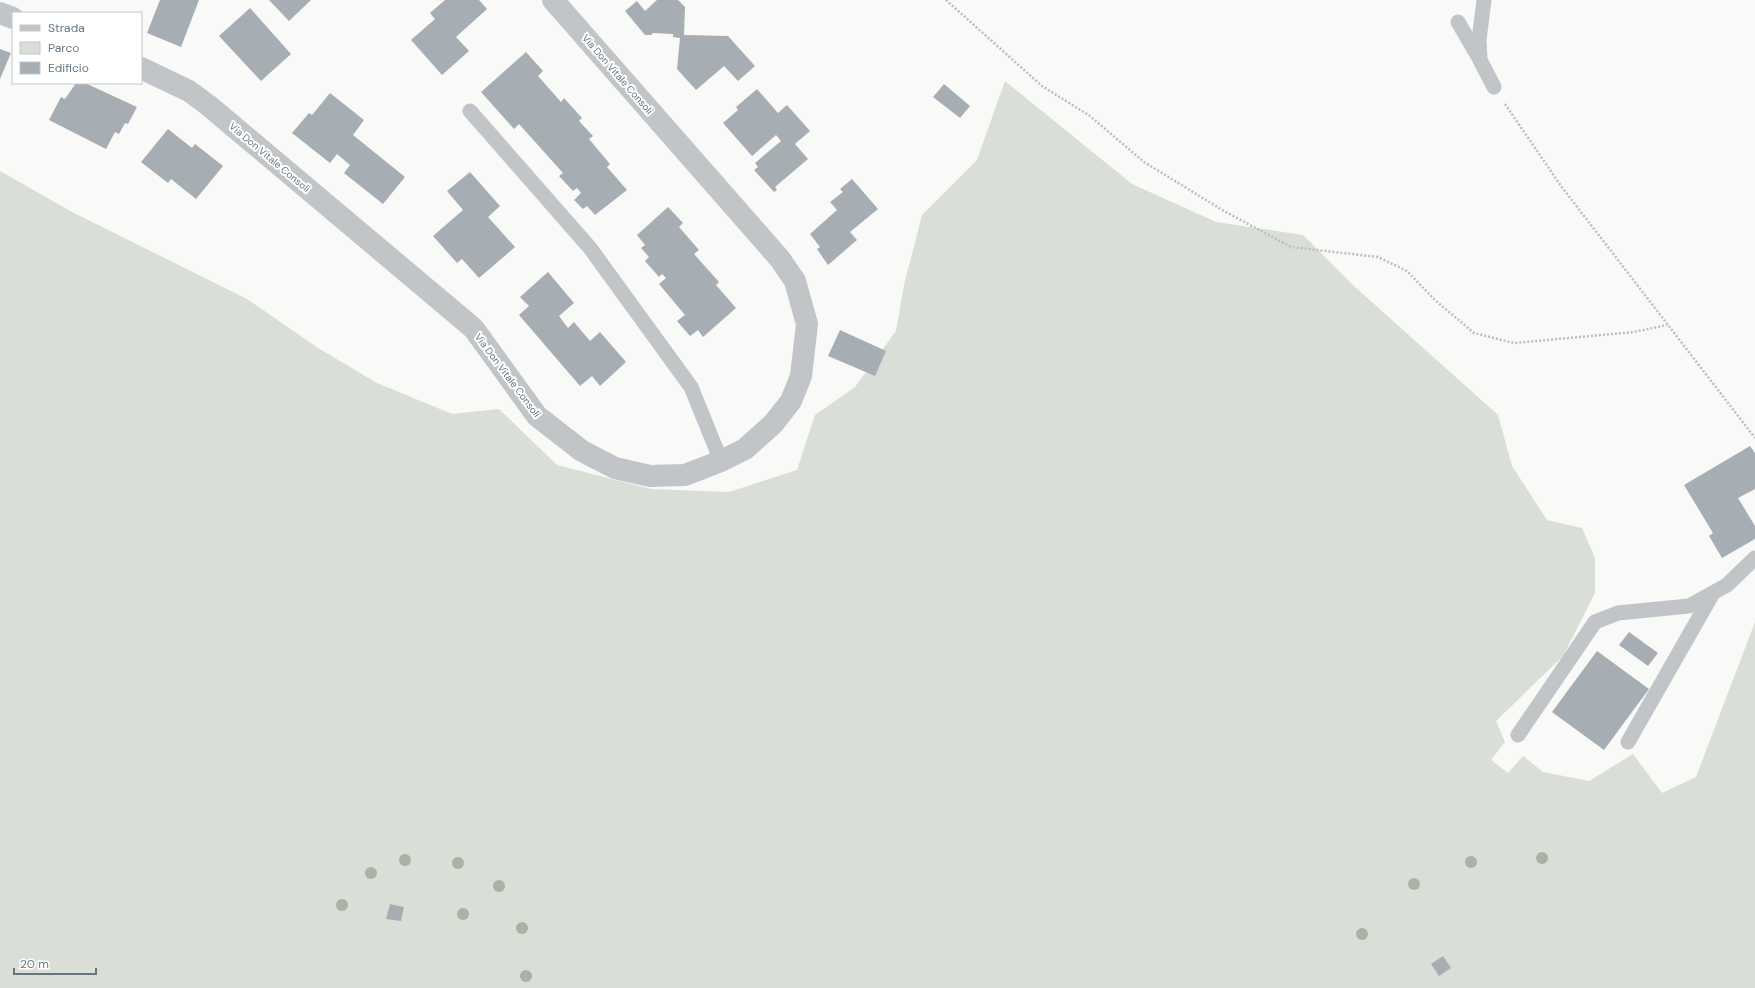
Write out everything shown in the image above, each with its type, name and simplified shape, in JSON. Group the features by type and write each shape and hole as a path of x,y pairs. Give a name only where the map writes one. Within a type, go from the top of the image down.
{"street":[{"name":"Via Don Vitale Consoli","path":"142,68 189,91 208,105 466,322 537,416 582,451 615,468 650,476 685,474 722,461 745,449 773,424 791,401 802,376 807,324 795,281 780,259 553,0"},
{"path":"0,13 12,18"}],"lane":[{"path":"1480,60 1479,40 1484,0"},
{"path":"1458,22 1494,87"},
{"path":"470,111 590,248 691,387 722,461"},
{"path":"1518,735 1594,622 1618,613 1689,606 1727,585 1755,558"},
{"path":"1628,742 1713,593"}],"path":[{"path":"946,0 1042,86 1090,116 1144,162 1224,211 1291,247 1378,257 1407,271 1436,301 1474,333 1514,344 1634,332 1666,325"},
{"path":"1494,87 1561,186 1666,325 1755,438"}],"green space":[{"path":"1005,81 1132,184 1216,222 1303,235 1354,286 1498,415 1512,466 1547,520 1582,528 1595,558 1595,593 1563,656 1496,721 1505,742 1491,760 1508,773 1523,756 1543,772 1589,781 1633,754 1662,793 1696,777 1755,622 1755,988 0,988 0,171 72,212 247,299 318,348 377,383 452,414 499,409 557,465 651,489 729,492 797,470 815,415 855,387 896,331 904,285 922,215 977,160"}],"building":[{"path":"160,0 199,0 181,47 147,33"},
{"path":"269,0 311,0 289,21"},
{"path":"445,0 479,0 487,9 456,37 469,51 442,75 411,40 435,19 430,13"},
{"path":"657,0 678,0 685,7 684,35 728,36 755,66 738,81 724,66 696,90 677,69 680,38 673,37 673,34 653,33 651,35 645,35 625,11 637,1 645,11"},
{"path":"250,8 291,54 261,81 219,36"},
{"path":"0,49 11,53 0,79"},
{"path":"526,52 543,71 538,76 561,102 564,98 582,118 579,121 593,136 589,139 610,164 607,167 627,190 595,215 587,206 583,209 574,200 581,193 577,188 573,191 559,176 563,173 519,124 514,129 481,92"},
{"path":"75,84 87,84 137,107 128,124 125,123 119,134 115,132 106,149 49,120 61,97 65,99"},
{"path":"944,84 970,106 960,118 933,97"},
{"path":"757,89 778,113 787,105 810,131 795,144 808,159 775,187 777,190 774,192 754,170 758,167 755,163 781,141 776,135 752,156 723,123 738,110 736,107"},
{"path":"330,93 364,120 353,135 405,177 383,204 344,173 350,165 337,154 330,163 292,133 309,113 312,115"},
{"path":"168,129 192,148 195,144 223,166 196,199 171,179 168,183 141,162"},
{"path":"470,172 500,206 488,217 515,247 479,278 462,259 457,263 433,236 463,210 447,191"},
{"path":"852,179 878,209 850,232 857,240 828,265 817,249 820,247 810,234 837,210 830,202 843,192 840,189"},
{"path":"668,207 683,223 679,227 699,250 694,254 719,282 716,285 736,308 703,337 698,330 690,336 677,321 685,315 659,284 666,278 662,274 659,277 645,261 649,257 641,248 645,245 637,235"},
{"path":"548,272 574,303 559,316 568,328 574,322 590,341 600,332 626,362 600,386 592,376 580,386 519,315 529,306 520,297"},
{"path":"840,330 886,351 875,376 828,356"},
{"path":"1750,446 1755,453 1755,489 1738,498 1755,526 1755,539 1722,558 1709,536 1713,533 1684,485"},
{"path":"1629,632 1658,653 1648,666 1619,645"},
{"path":"1597,651 1649,689 1604,750 1552,712"},
{"path":"390,904 404,907 401,921 386,919"},
{"path":"1443,956 1451,968 1439,976 1431,964"}]}
